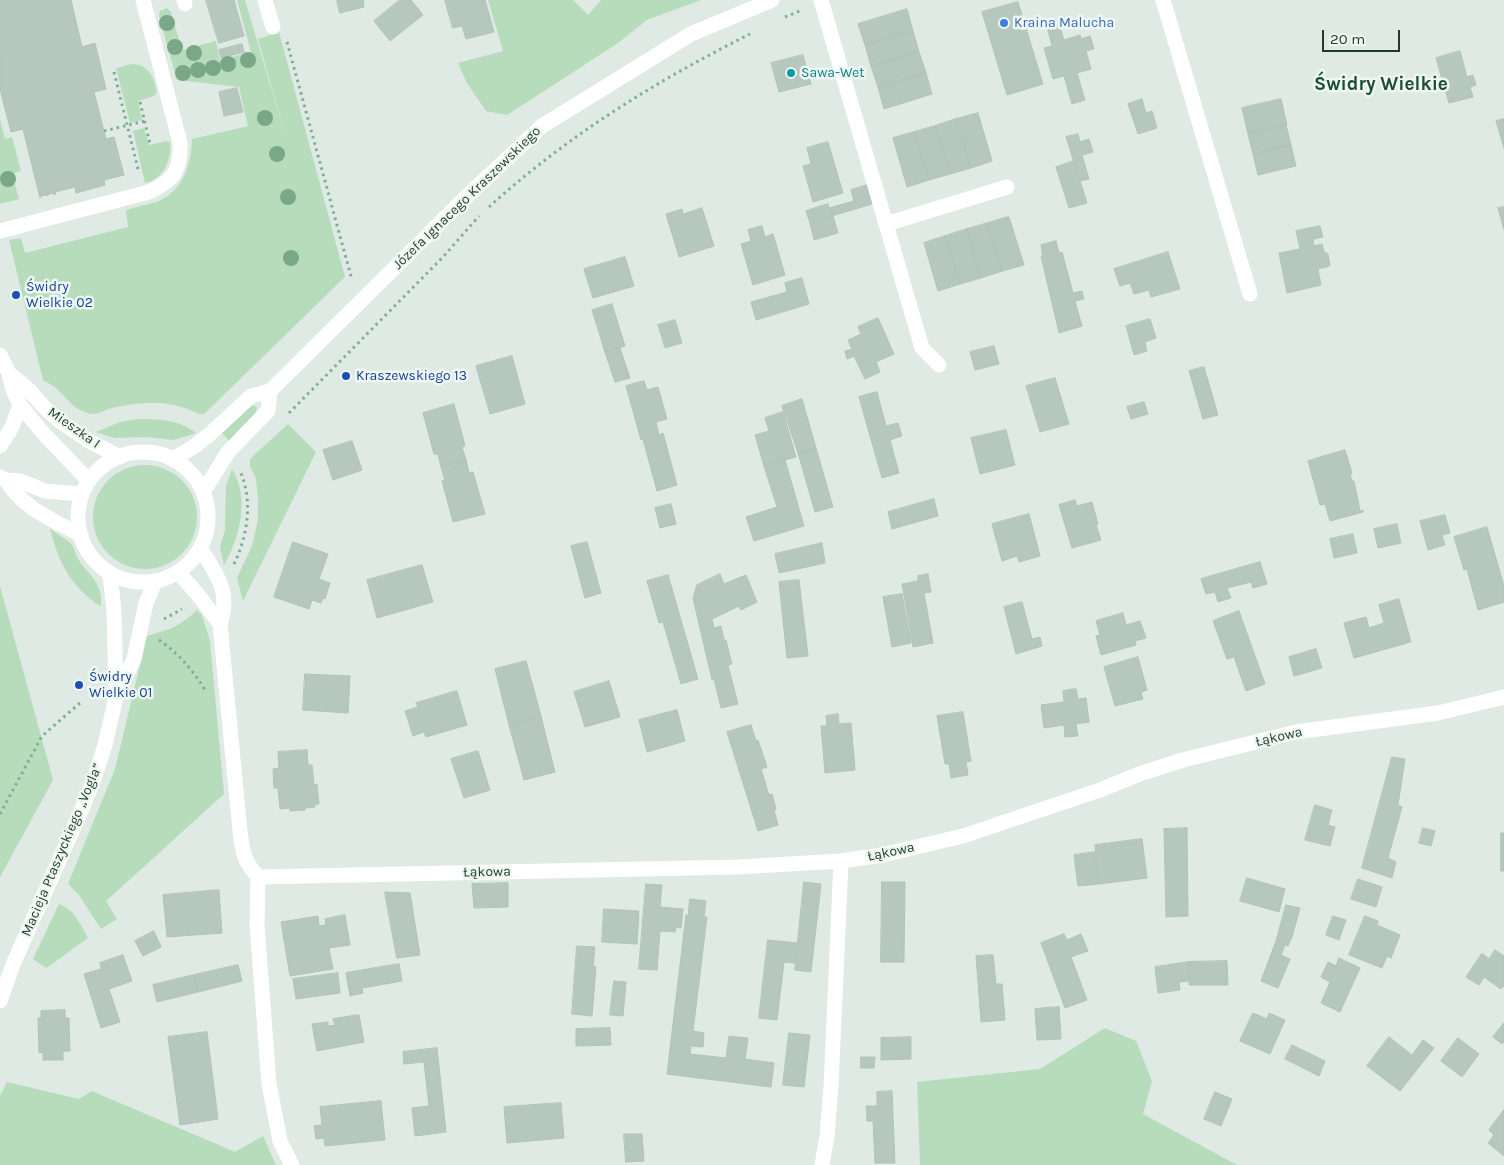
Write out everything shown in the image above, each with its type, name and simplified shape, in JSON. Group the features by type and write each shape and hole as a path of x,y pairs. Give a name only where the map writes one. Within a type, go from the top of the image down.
{"street":[{"path":"0,231 149,192 164,185 176,172 180,158 180,144 143,0"},
{"path":"265,0 273,27"},
{"name":"Józefa Ignacego Kraszewskiego","path":"172,459 192,448 210,434 251,396 270,391 464,199 542,126 692,34 772,0"},
{"path":"1163,0 1250,294"},
{"path":"821,1 922,348 939,365"},
{"path":"886,224 1008,187"},
{"name":"Mieszka I","path":"0,355 9,373 13,390 20,405 85,488"},
{"name":"Mieszka I","path":"9,373 29,390 57,419 90,441 120,457"},
{"path":"203,492 228,452 268,411 270,391"},
{"path":"0,446 12,427 20,405"},
{"path":"143,452 160,454 172,459 189,470 199,484 206,499 209,516 207,533 201,549 179,573 166,579 155,582 136,583 118,578 103,569 90,556 81,535 78,525 78,509 85,488 98,470 111,460 127,454 143,452"},
{"path":"3,479 20,481 44,491 85,488"},
{"path":"3,479 27,505 81,535"},
{"path":"201,549 218,579 225,597 225,611 220,624 243,854 246,863 258,877 257,925 269,1084 280,1141 292,1165"},
{"name":"Macieja Ptaszyckiego „Vogla”","path":"109,573 114,617 116,696"},
{"path":"179,573 220,624"},
{"name":"Macieja Ptaszyckiego „Vogla”","path":"0,1001 14,962 94,779 105,745 116,696 134,659 146,603 155,582"},
{"name":"Łąkowa","path":"258,877 738,867 841,861 963,836 1183,760 1287,734 1438,713 1504,696"},
{"path":"822,1165 827,1136 831,1087 841,861"}],"path":[{"path":"779,20 821,1"},
{"path":"273,27 284,29 352,280"},
{"path":"284,418 443,257 479,216 520,179 605,116 642,92 756,31"},
{"path":"114,72 141,179"},
{"path":"140,102 150,144"},
{"path":"104,131 145,121"},
{"path":"156,638 172,649 197,676 206,691"},
{"path":"0,814 42,736 80,703"}],"green space":[{"path":"237,0 245,0 288,145 258,39 279,32 345,277 204,414 177,406 156,403 123,406 96,414 88,413 74,406 56,388 43,380 9,240 21,238 25,253 128,227 126,210 156,202 173,192 179,185 190,158 192,139 248,126 239,87 177,80 159,16 160,11 167,8 171,12 182,50 216,41 220,60 251,52"},
{"path":"488,0 573,0 588,15 601,0 701,0 647,20 618,43 507,115 486,111 467,83 458,63 503,51"},
{"path":"132,64 143,66 147,69 157,92 154,96 138,101 142,120 130,123 116,68"},
{"path":"0,119 5,139 12,137 21,171 12,174 19,199 0,204"},
{"path":"144,128 149,145 167,141 170,143 168,162 165,168 157,178 145,183 133,131"},
{"path":"252,405 257,407 256,412 229,441 222,433"},
{"path":"137,419 175,422 196,433 174,440 146,437 115,438 96,432 120,422"},
{"path":"288,424 316,452 243,601 237,578 252,546 258,520 256,479 250,466 250,459"},
{"path":"145,465 165,469 174,473 182,480 189,488 193,497 197,517 193,537 189,546 182,554 174,561 165,565 145,569 125,565 116,561 108,554 101,546 97,537 93,517 97,497 101,488 108,480 116,473 125,469"},
{"path":"232,469 241,493 241,518 235,542 224,565 220,547 225,530 226,486"},
{"path":"50,529 67,540 78,559 98,585 101,606 80,590 68,574 59,557"},
{"path":"0,586 53,780 0,877"},
{"path":"197,610 202,615 210,641 224,794 106,901 117,919 101,929 79,895 68,884 115,769 147,636 174,627"},
{"path":"59,904 73,914 88,938 46,968 33,959"},
{"path":"1105,1028 1136,1041 1152,1081 1143,1114 1237,1165 920,1165 917,1082 1040,1069"},
{"path":"7,1082 79,1099 92,1091 235,1152 263,1136 276,1165 0,1165 0,1096"}],"building":[{"path":"0,0 71,0 82,47 95,43 106,89 94,92 106,139 114,137 124,175 104,180 105,185 76,193 75,187 55,192 56,194 54,195 54,193 41,196 40,198 23,129 11,132 0,89"},
{"path":"206,0 234,0 244,36 219,43"},
{"path":"337,0 363,0 364,7 340,13"},
{"path":"400,0 411,0 423,15 390,41 374,21"},
{"path":"445,0 485,0 494,32 466,39 462,26 453,28"},
{"path":"1018,2 1043,84 1007,95 982,12"},
{"path":"907,9 913,31 865,45 858,24"},
{"path":"1060,27 1064,40 1080,35 1081,39 1090,36 1094,49 1086,51 1091,69 1077,73 1085,100 1072,104 1064,76 1053,79 1044,48 1052,46 1048,30"},
{"path":"913,31 919,52 871,66 865,45"},
{"path":"242,44 244,52 221,58 219,50"},
{"path":"1460,51 1467,77 1473,75 1476,85 1470,87 1473,97 1449,103 1436,58"},
{"path":"919,52 926,73 878,87 871,66"},
{"name":"Sawa-Wet","path":"803,55 811,84 779,92 771,63"},
{"path":"926,73 932,94 884,109 878,87"},
{"path":"237,88 243,112 224,116 219,92"},
{"path":"1142,99 1146,113 1152,111 1157,128 1138,134 1128,104"},
{"path":"1281,99 1287,125 1248,134 1242,108"},
{"path":"978,113 992,161 971,168 956,119"},
{"path":"956,119 971,168 950,174 935,126"},
{"path":"1504,119 1504,148 1496,121"},
{"path":"1286,125 1291,145 1253,154 1248,134"},
{"path":"935,126 950,174 929,180 914,132"},
{"path":"914,132 929,180 907,187 893,138"},
{"path":"1078,134 1080,142 1089,139 1093,152 1082,155 1089,179 1080,181 1066,137"},
{"path":"828,142 843,193 813,202 803,166 811,164 807,148"},
{"path":"1291,145 1296,166 1258,175 1253,154"},
{"path":"1074,161 1087,203 1069,208 1056,167"},
{"path":"867,185 872,204 832,216 829,208 854,201 851,190"},
{"path":"828,204 832,216 810,223 806,211"},
{"path":"1504,207 1504,230 1498,208"},
{"path":"702,208 714,246 679,257 666,214 682,209 683,214"},
{"path":"833,216 838,233 814,240 810,223"},
{"path":"1009,217 1024,265 1002,271 988,223"},
{"path":"988,223 1002,271 981,278 967,229"},
{"path":"762,226 765,237 773,234 785,275 753,285 741,244 751,241 748,230"},
{"path":"1320,226 1323,237 1313,239 1314,246 1322,244 1324,252 1328,254 1330,265 1318,269 1321,285 1287,293 1279,253 1300,249 1296,231"},
{"path":"967,229 981,278 960,284 945,236"},
{"path":"945,236 960,284 938,291 924,243"},
{"path":"1056,241 1059,253 1062,252 1073,293 1082,291 1084,299 1075,301 1082,326 1059,333 1041,256 1043,256 1041,245"},
{"path":"1168,252 1180,289 1151,297 1149,290 1134,294 1130,283 1120,286 1114,269"},
{"path":"625,257 634,286 593,298 584,269"},
{"path":"802,278 809,304 756,320 751,302 787,292 785,283"},
{"path":"612,304 625,346 605,352 592,310"},
{"path":"878,318 894,354 876,362 880,372 865,379 854,356 847,359 845,351 852,349 848,340 861,334 858,327"},
{"path":"1150,319 1156,338 1145,342 1147,351 1134,355 1126,326"},
{"path":"675,320 682,343 665,348 658,325"},
{"path":"994,346 999,364 975,370 970,352"},
{"path":"620,348 630,378 615,382 605,352"},
{"path":"512,356 525,404 490,414 476,366"},
{"path":"1204,367 1218,415 1203,419 1189,371"},
{"path":"1055,378 1069,424 1040,432 1026,386"},
{"path":"644,381 647,390 658,387 667,419 656,422 659,435 663,433 677,485 657,491 626,386"},
{"path":"877,392 886,426 898,423 902,436 890,440 899,473 882,478 859,397"},
{"path":"802,399 816,448 798,453 782,406"},
{"path":"1144,402 1148,414 1131,419 1127,407"},
{"path":"454,404 465,446 462,447 466,460 441,467 438,454 434,454 423,413"},
{"path":"783,412 796,457 764,466 755,435 769,431 765,418"},
{"path":"1006,430 1015,465 980,474 971,438"},
{"path":"352,441 362,470 333,480 323,450"},
{"path":"816,448 833,507 815,512 798,453"},
{"path":"1345,450 1360,511 1363,510 1363,512 1330,521 1325,504 1320,505 1308,461"},
{"path":"466,460 469,473 473,472 485,514 453,522 442,481 445,480 441,467"},
{"path":"785,460 804,526 754,541 746,517 777,507 764,466"},
{"path":"934,499 938,516 892,529 888,512"},
{"path":"1075,500 1077,506 1092,502 1101,540 1072,548 1059,505"},
{"path":"671,504 676,524 660,528 655,508"},
{"path":"1029,514 1040,556 1019,562 1017,556 1002,561 992,524"},
{"path":"1445,515 1450,533 1442,535 1445,545 1428,550 1420,521"},
{"path":"1397,524 1401,543 1378,548 1374,529"},
{"path":"1487,527 1504,586 1504,602 1478,610 1467,569 1464,570 1454,537"},
{"path":"1353,534 1357,553 1334,558 1330,539"},
{"path":"293,542 328,554 319,579 330,583 325,599 323,598 321,603 312,600 309,609 274,597"},
{"path":"587,542 601,593 585,598 571,546"},
{"path":"822,543 825,563 779,573 775,554"},
{"path":"1260,562 1267,584 1253,588 1246,566"},
{"path":"422,565 433,602 377,618 367,580"},
{"path":"1246,566 1251,582 1227,588 1231,598 1218,602 1215,592 1206,594 1201,579"},
{"path":"720,574 724,584 746,575 757,602 741,610 739,606 712,619 714,628 721,626 724,640 726,640 732,664 728,665 738,704 721,708 714,679 712,680 693,598 697,585"},
{"path":"928,574 931,592 924,593 933,643 913,647 902,584 918,581 918,576"},
{"path":"668,575 698,679 681,684 663,622 659,623 647,581"},
{"path":"799,580 808,656 787,658 779,582"},
{"path":"902,594 911,643 892,647 883,597"},
{"path":"1399,599 1411,642 1354,658 1344,623 1366,617 1369,628 1384,623 1379,605"},
{"path":"1022,602 1032,639 1040,637 1042,646 1016,654 1004,607"},
{"path":"1239,611 1265,684 1246,691 1234,657 1227,659 1213,621"},
{"path":"1123,613 1126,625 1140,621 1146,638 1135,641 1136,645 1101,655 1096,636 1100,635 1096,621"},
{"path":"1316,649 1322,668 1294,676 1289,657"},
{"path":"1138,657 1147,690 1141,692 1143,699 1115,706 1104,667"},
{"path":"526,661 541,716 509,725 495,669"},
{"path":"305,674 350,676 348,713 303,710"},
{"path":"609,681 620,717 585,727 574,692"},
{"path":"1076,689 1078,699 1086,698 1089,722 1076,724 1078,736 1065,737 1064,725 1044,728 1041,705 1064,702 1063,691"},
{"path":"457,691 467,725 426,737 424,732 413,736 405,711 418,707 416,703"},
{"path":"677,710 685,741 647,752 639,720"},
{"path":"963,712 971,761 966,762 968,775 951,778 949,764 945,764 937,716"},
{"path":"838,714 839,724 851,723 855,770 825,773 821,726 827,726 826,716"},
{"path":"541,716 555,772 524,780 509,725"},
{"path":"751,725 767,767 761,769 769,795 772,794 778,825 758,831 727,732"},
{"path":"307,750 308,765 312,765 314,785 317,784 319,804 315,804 315,807 305,808 305,810 290,811 290,808 280,809 278,788 274,788 273,769 279,768 278,752"},
{"path":"478,751 490,790 464,798 451,759"},
{"path":"1392,757 1405,759 1398,805 1402,807 1388,858 1396,862 1392,878 1362,868"},
{"path":"1315,805 1332,810 1328,825 1335,827 1330,846 1305,840"},
{"path":"1187,828 1188,916 1166,917 1164,829"},
{"path":"1423,828 1435,831 1431,846 1419,843"},
{"path":"1501,833 1504,833 1504,871 1501,871"},
{"path":"1142,839 1147,878 1099,884 1095,845"},
{"path":"1095,852 1099,884 1078,886 1074,855"},
{"path":"1247,878 1285,889 1279,912 1240,901"},
{"path":"1358,879 1382,887 1376,907 1351,899"},
{"path":"804,882 821,884 811,972 795,970"},
{"path":"882,882 905,882 904,962 881,962"},
{"path":"508,883 508,907 474,908 472,884"},
{"path":"646,884 662,885 660,907 683,909 681,928 676,927 675,932 660,931 657,970 639,969"},
{"path":"219,890 222,933 167,937 163,895"},
{"path":"385,892 410,893 420,955 397,958"},
{"path":"690,899 706,901 704,917 707,917 693,1031 704,1033 703,1047 691,1046 690,1054 726,1058 729,1036 748,1038 745,1059 774,1063 771,1087 667,1074 686,915 688,915"},
{"path":"1286,905 1300,908 1292,937 1288,946 1285,945 1281,955 1290,959 1278,988 1261,981 1276,941"},
{"path":"604,909 639,911 637,944 602,942"},
{"path":"345,915 350,945 329,948 333,969 290,976 281,922 318,916 319,926 326,925 325,919"},
{"path":"1333,916 1346,920 1339,940 1326,935"},
{"path":"1365,916 1378,921 1377,925 1400,935 1391,958 1387,956 1382,968 1349,955"},
{"path":"154,931 161,947 143,956 135,941"},
{"path":"1064,934 1067,940 1081,934 1088,951 1071,957 1087,1000 1065,1008 1041,943"},
{"path":"768,940 797,943 795,963 784,962 777,1020 759,1018"},
{"path":"577,946 595,947 593,966 596,967 592,1016 572,1014"},
{"path":"1495,950 1504,956 1504,986 1501,989 1484,977 1479,985 1466,977 1482,953 1489,959"},
{"path":"123,955 132,981 109,989 120,1022 101,1028 84,974 101,969 100,963"},
{"path":"993,955 996,984 1002,984 1005,1020 981,1022 976,956"},
{"path":"1339,958 1360,968 1340,1012 1321,1003 1330,982 1321,977 1328,962 1336,966"},
{"path":"1227,961 1228,985 1189,985 1189,962"},
{"path":"1189,962 1189,981 1179,982 1180,990 1158,993 1155,967"},
{"path":"399,964 402,981 362,988 363,993 350,996 346,973"},
{"path":"238,965 242,981 198,992 194,975"},
{"path":"338,973 340,993 296,999 293,979"},
{"path":"194,975 198,992 157,1002 153,985"},
{"path":"614,981 626,982 623,1016 610,1015"},
{"path":"1059,1007 1061,1039 1037,1040 1035,1009"},
{"path":"65,1010 65,1018 69,1018 70,1051 63,1051 63,1060 43,1060 43,1052 39,1053 38,1018 41,1018 41,1011"},
{"path":"1253,1013 1267,1019 1269,1013 1285,1020 1270,1054 1240,1041"},
{"path":"359,1015 364,1042 317,1051 312,1024 328,1022 328,1026 335,1025 333,1019"},
{"path":"1504,1023 1504,1042 1502,1044 1493,1037"},
{"path":"610,1028 611,1045 576,1046 576,1029"},
{"path":"207,1032 218,1119 180,1125 168,1037"},
{"path":"789,1033 810,1035 804,1087 783,1085"},
{"path":"911,1037 911,1059 881,1060 881,1038"},
{"path":"1389,1037 1412,1055 1423,1040 1434,1048 1400,1091 1367,1066"},
{"path":"1458,1038 1479,1054 1462,1077 1441,1061"},
{"path":"1292,1045 1325,1061 1319,1076 1285,1059"},
{"path":"437,1048 446,1132 415,1136 412,1108 429,1106 424,1062 404,1064 403,1052"},
{"path":"861,1057 875,1057 874,1068 861,1068"},
{"path":"892,1091 895,1163 875,1163 873,1121 867,1121 866,1106 877,1106 877,1092"},
{"path":"1215,1092 1232,1099 1221,1126 1204,1119"},
{"path":"381,1101 385,1140 325,1146 324,1138 316,1139 314,1126 322,1125 320,1107"},
{"path":"561,1103 564,1138 507,1143 504,1107"},
{"path":"1504,1110 1504,1156 1488,1143 1494,1135 1489,1130"},
{"path":"624,1134 642,1134 644,1161 626,1162"}],"place":[{"name":"Kraina Malucha","path":"1004,23"},
{"name":"Sawa-Wet","path":"791,73"},
{"name":"Świdry Wielkie 02","path":"16,295"},
{"name":"Kraszewskiego 13","path":"346,376"},
{"name":"Świdry Wielkie 01","path":"79,685"}],"district":[{"name":"Świdry Wielkie","path":"1381,85"}]}
